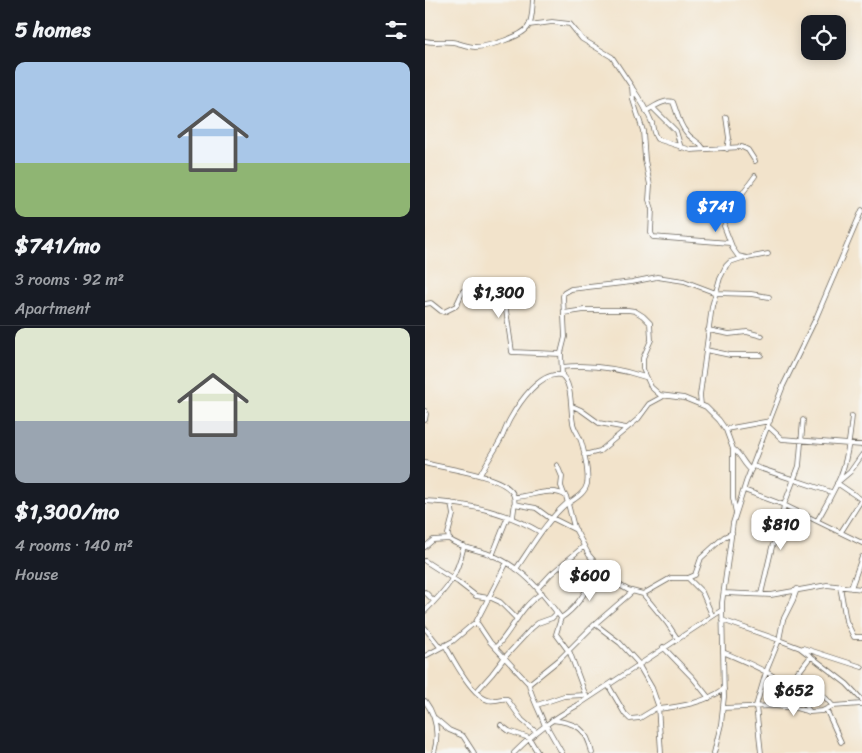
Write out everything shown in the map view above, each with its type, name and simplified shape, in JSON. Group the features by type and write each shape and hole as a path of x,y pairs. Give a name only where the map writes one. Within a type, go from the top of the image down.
{"street":[{"path":"425,41 454,42 467,46 480,46 515,36 525,31 529,25 533,0"},
{"path":"529,25 551,22 569,24 582,39 613,58 646,111 657,139 691,150 742,147 748,150 755,161"},
{"path":"631,87 643,131 645,160 650,185 649,200 652,209 651,233 653,237 730,244"},
{"path":"646,111 664,102 673,102 683,130 687,135 699,142 703,149"},
{"path":"653,108 676,131 681,148"},
{"path":"726,117 729,138 727,148"},
{"path":"742,258 735,253 730,244 724,222 732,206 755,176"},
{"path":"714,753 723,708 722,610 736,514 783,386 816,318 862,210"},
{"path":"701,405 700,395 708,330 716,293 726,266 730,262 742,258 767,254"},
{"path":"516,570 540,532 568,502 582,494 588,482 581,442 574,425 568,383 562,375 561,354 565,337 563,296 566,291 657,277 674,279 716,293 751,294 769,297"},
{"path":"425,304 431,303 444,312 456,306 463,291 472,288 487,293 505,303 513,352 561,354"},
{"path":"563,313 584,310 619,310 635,311 643,316 649,323 651,332 650,344 643,358 643,369 645,377 655,392 663,396 684,398 701,405 711,411 726,429 733,449 733,498 736,514"},
{"path":"708,330 733,334 747,332 761,336"},
{"path":"706,350 730,354 761,355"},
{"path":"562,367 594,366 617,369 645,377"},
{"path":"480,475 502,438 509,420 529,391 536,384 550,376 562,375"},
{"path":"584,455 600,450 617,438 638,419 649,404 663,396"},
{"path":"572,406 599,423 626,428"},
{"path":"425,411 427,414 425,420"},
{"path":"837,483 849,443 852,416"},
{"path":"761,594 772,547 779,531 784,505 799,466 803,420"},
{"path":"726,429 771,421"},
{"path":"769,427 782,439 862,445"},
{"path":"733,449 739,454 745,464 752,468 831,492"},
{"path":"817,521 837,483 850,472 862,455"},
{"path":"425,463 480,475 513,493 514,504 510,517 492,556"},
{"path":"557,465 562,477 561,486 568,502 575,530 599,568 614,582 628,590 643,594 677,638"},
{"path":"837,483 862,500 841,532"},
{"path":"744,490 784,505 862,543"},
{"path":"514,497 551,492 564,494"},
{"path":"425,502 451,503 482,509 510,517 540,532"},
{"path":"449,539 448,534 453,515 451,503"},
{"path":"514,504 536,508 551,519 575,530"},
{"path":"643,594 671,578 688,578 695,575 703,556 724,537 732,533"},
{"path":"425,547 433,540 449,539 492,556 529,579 561,618"},
{"path":"425,611 453,579 460,563 464,546"},
{"path":"538,588 551,574 584,546"},
{"path":"851,588 862,557"},
{"path":"425,561 476,596 489,597 501,602 517,619"},
{"path":"425,656 453,641 475,624 506,564"},
{"path":"587,697 568,652 556,634 561,618 571,612 578,604 599,568"},
{"path":"688,578 702,592 712,616"},
{"path":"724,593 771,595 827,585 862,589"},
{"path":"840,586 846,622 853,637 862,637"},
{"path":"761,753 756,706 766,672 779,640 783,620 797,590"},
{"path":"529,684 568,652 595,624 632,591"},
{"path":"425,592 434,601"},
{"path":"495,647 509,633 529,602 542,594"},
{"path":"514,753 552,720 608,686 663,647 722,610"},
{"path":"476,692 532,628 557,613"},
{"path":"722,620 800,648 862,667"},
{"path":"475,624 480,627 495,647 529,684 545,725 561,753"},
{"path":"595,624 621,643 638,664 652,688 659,708 661,753"},
{"path":"425,628 442,646 480,696 489,701 507,699 522,720 536,732"},
{"path":"663,647 693,678 709,698"},
{"path":"800,648 847,684 862,700"},
{"path":"723,652 766,672 787,686 801,698 810,712"},
{"path":"773,706 811,656"},
{"path":"798,671 833,706"},
{"path":"608,686 630,719 640,718 659,708 680,707 709,698 724,688"},
{"path":"537,705 564,696 587,697"},
{"path":"425,701 435,718 449,730 463,736 474,753"},
{"path":"723,708 773,706 796,708 810,712 833,706 862,704"},
{"path":"826,709 841,742"},
{"path":"435,718 437,739 435,753"},
{"path":"552,720 566,721 577,725 588,737 592,753"},
{"path":"501,725 509,731 529,738 538,753"}]}
